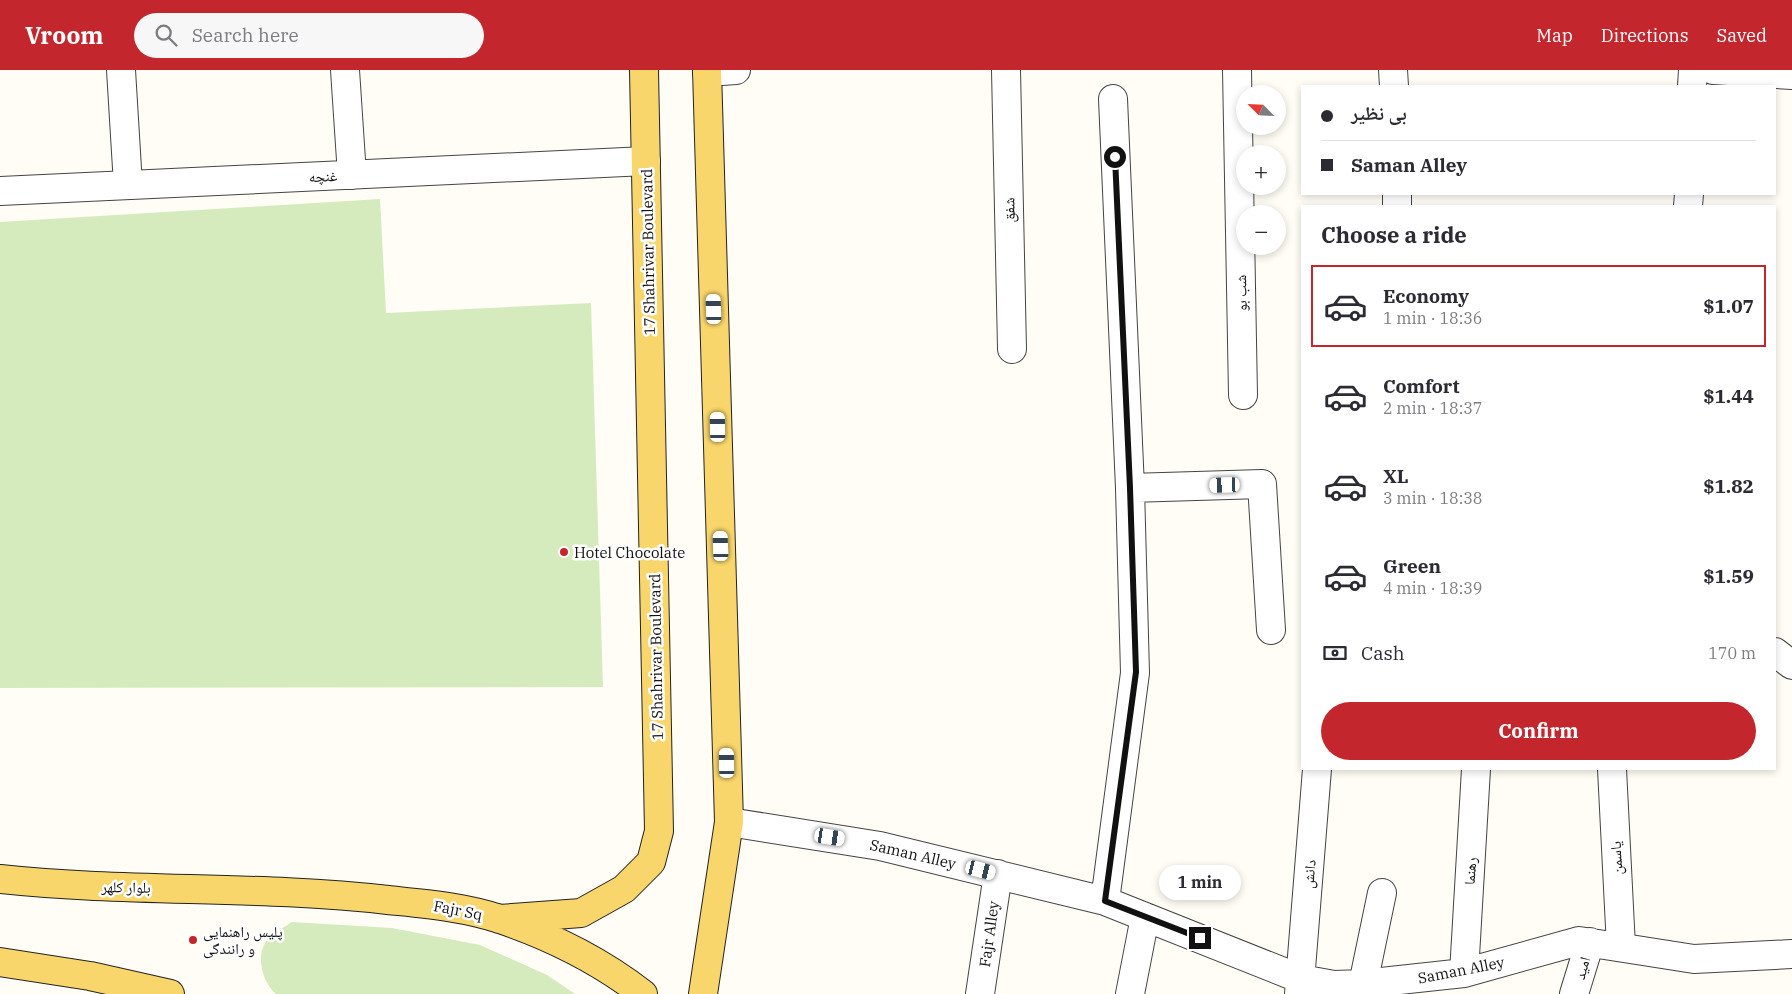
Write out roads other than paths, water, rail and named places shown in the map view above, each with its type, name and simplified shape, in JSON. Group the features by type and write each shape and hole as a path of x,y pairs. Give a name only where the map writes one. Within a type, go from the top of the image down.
{"main road":[{"name":"17 Shahrivar Boulevard","path":"499,919 581,913 624,889 651,862 660,831 644,70"},
{"path":"702,994 729,822 707,71"},
{"name":"بلوار کلهر","path":"0,879 54,885 253,890"},
{"name":"Fajr Sq","path":"253,890 359,897 425,904 454,908 499,919 549,938 595,963 643,994"},
{"path":"0,962 91,985 170,994"}],"street":[{"path":"121,70 128,186"},
{"path":"345,70 352,175"},
{"path":"707,71 736,70"},
{"name":"شفق","path":"1006,70 1012,349"},
{"name":"شب بو","path":"1238,70 1243,395"},
{"path":"1393,70 1394,85"},
{"path":"1692,70 1692,85"},
{"path":"1713,70 1792,76"},
{"path":"1105,901 1136,672 1113,99"},
{"name":"غنچه","path":"0,191 646,162"},
{"path":"1130,488 1262,484 1271,630"},
{"path":"1776,653 1792,665"},
{"name":"دانش","path":"1300,986 1317,770"},
{"name":"رهنما","path":"1464,972 1476,770"},
{"name":"یاسمن","path":"1612,770 1621,947"},
{"name":"Saman Alley","path":"729,822 880,846 1105,901 1145,916 1300,986 1334,985 1363,989 1464,972 1578,940 1694,959 1792,954"},
{"name":"Fajr Alley","path":"980,994 998,874"},
{"path":"1363,989 1382,893"},
{"path":"1130,994 1145,916"},
{"name":"امید","path":"1574,994 1590,942"}],"place":[{"name":"Hotel Chocolate","path":"564,552"},
{"name":"پلیس راهنمایی و رانندگی","path":"193,940"}]}
